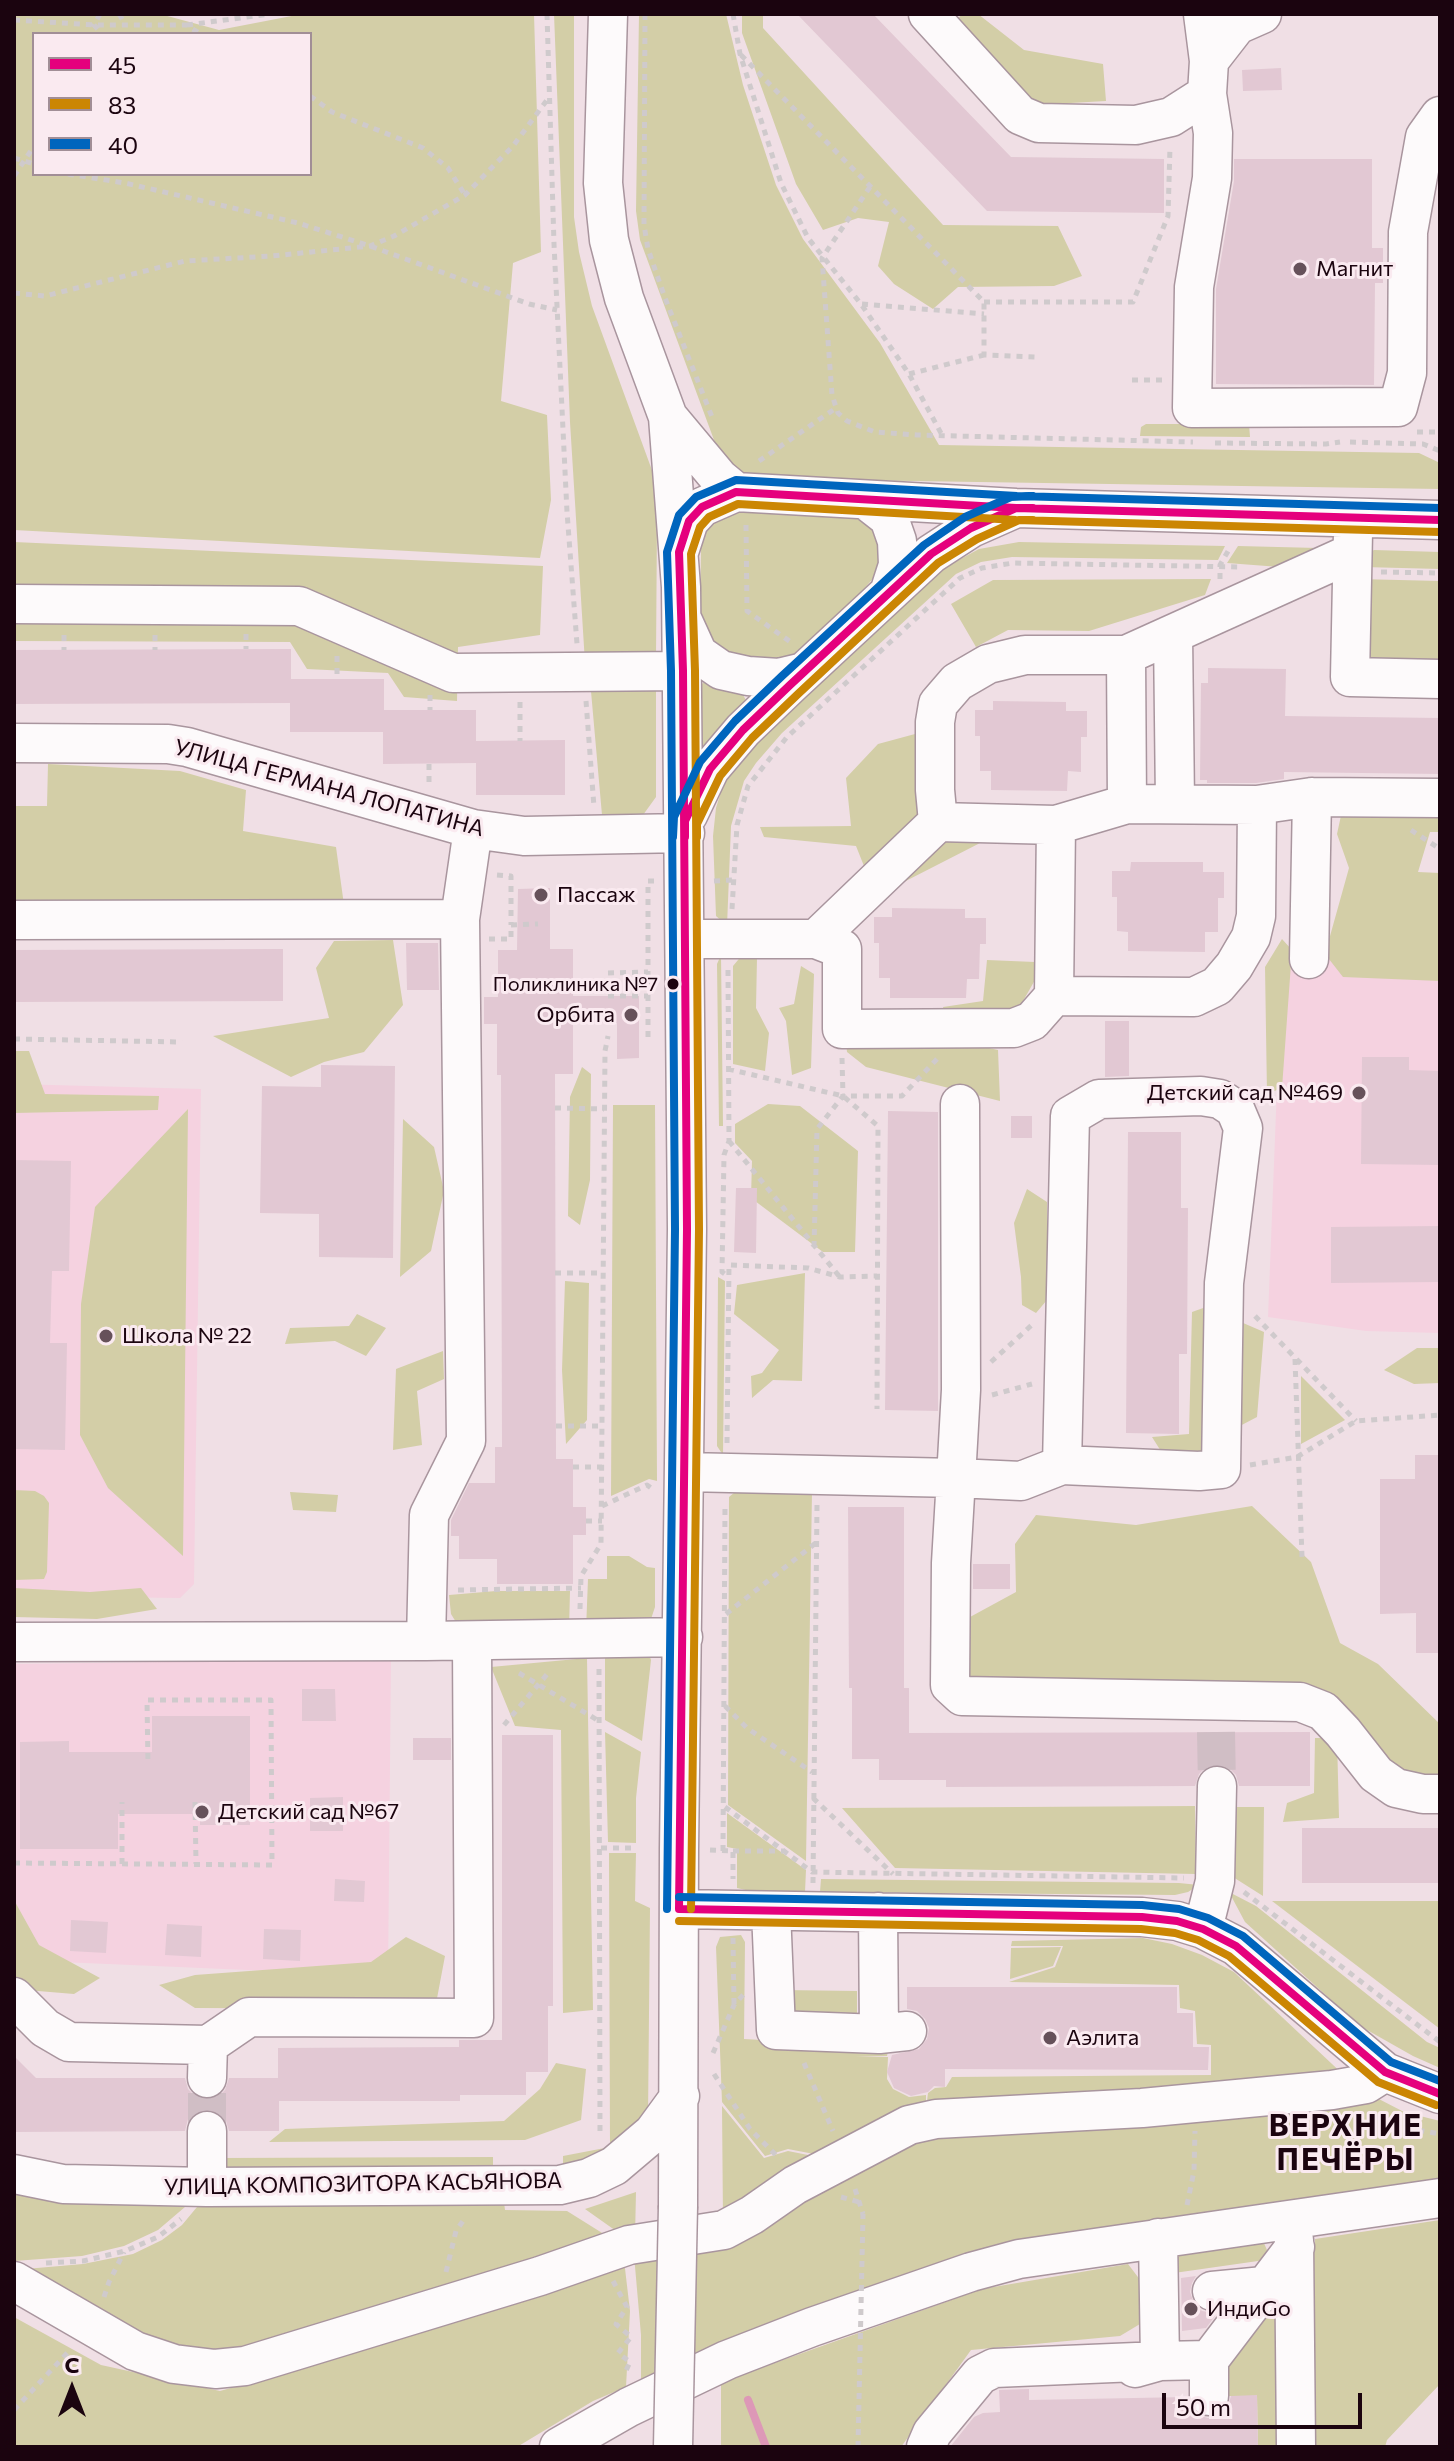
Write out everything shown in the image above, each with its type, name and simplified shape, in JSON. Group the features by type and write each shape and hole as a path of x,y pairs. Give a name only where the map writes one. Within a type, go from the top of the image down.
{"street":[{"path":"608,14 603,183 609,240 624,298 668,417 682,618 686,939 685,1472 679,1909 680,2096 673,2447"},
{"path":"928,14 1020,115 1039,123 1122,125 1171,117 1208,77 1237,25 1262,14"},
{"path":"1203,14 1213,133 1212,178 1194,287 1192,408 1398,407 1407,373 1408,232 1425,137 1440,116"},
{"path":"668,417 741,504"},
{"path":"679,552 689,521 702,507 866,500 1016,508 1352,547"},
{"path":"866,500 889,518 897,541 898,565 889,593"},
{"path":"682,618 698,654 721,670 779,678 889,593 931,554 971,528 1016,508"},
{"path":"938,822 935,722 938,704 957,682 988,664 1025,655 1126,655 1352,547 1440,520"},
{"path":"1352,547 1350,677 1440,679"},
{"path":"14,604 299,606 453,673 683,671"},
{"path":"1173,634 1175,803"},
{"path":"1126,655 1127,804"},
{"path":"685,827 710,769 802,660"},
{"name":"УЛИЦА ГЕРМАНА ЛОПАТИНА","path":"14,743 168,744 187,747 473,829 524,836 596,836 685,827"},
{"path":"816,939 938,822 1056,825 1127,804 1257,805 1312,797 1440,798"},
{"path":"1309,959 1312,797"},
{"path":"1054,996 1194,997 1217,986 1234,966 1251,937 1256,916 1257,805"},
{"path":"686,939 816,939 842,949 842,1029 1014,1028 1032,1021 1054,996 1056,825"},
{"path":"426,1641 429,1515 466,1441 460,929 473,829"},
{"path":"14,920 460,929"},
{"path":"685,1472 1021,1481 1062,1465 1199,1471 1221,1469 1224,1283 1243,1128 1235,1109 1220,1099 1201,1096 1099,1099 1070,1116 1062,1465"},
{"path":"960,1104 960,1396 951,1563 950,1685 962,1696 1214,1716 1300,1702 1323,1711 1376,1774 1396,1788 1440,1794"},
{"path":"14,1642 472,1641 683,1637"},
{"path":"14,1997 45,2028 69,2042 208,2062 249,2017 474,2018 472,1641"},
{"path":"1203,1929 1215,1881 1217,1786"},
{"path":"679,1909 1142,1917 1177,1921 1203,1929 1236,1946 1385,2072 1440,2094"},
{"path":"771,1911 776,2030 893,2033 878,1912"},
{"path":"28,2272 95,2330 135,2351 174,2364 215,2369 245,2366 629,2245 724,2230 795,2185 909,2125 936,2119 1194,2103 1332,2090 1366,2084 1385,2072"},
{"name":"УЛИЦА КОМПОЗИТОРА КАСЬЯНОВА","path":"14,2174 63,2184 207,2187 560,2185 589,2178 614,2166 653,2133 680,2096"},
{"path":"207,2131 207,2187"},
{"path":"559,2447 629,2407 713,2367 812,2327 971,2272 1019,2259 1158,2238 1293,2232 1440,2198"},
{"path":"926,2447 932,2433 980,2375 994,2368 1160,2361 1209,2378 1293,2232"},
{"path":"1293,2232 1296,2447"},
{"path":"1158,2238 1160,2361"},
{"path":"1212,2291 1264,2286"},
{"path":"1029,2391 1060,2389 1160,2361"}],"path":[{"path":"94,25 100,14"},
{"path":"119,14 126,25"},
{"path":"14,20 94,25 186,25 270,14"},
{"path":"547,14 564,450"},
{"path":"645,14 643,207 648,249 717,430"},
{"path":"733,14 740,54 781,183 808,238 861,304 909,374 943,436"},
{"path":"94,25 100,32"},
{"path":"186,25 198,32"},
{"path":"740,54 984,302 984,355"},
{"path":"312,97 332,112 423,148 448,168 465,195"},
{"path":"14,293 45,296 185,261 370,246 394,236 465,195 513,146 548,98"},
{"path":"984,302 1133,302 1168,216 1171,117"},
{"path":"14,176 32,149"},
{"path":"14,158 32,163"},
{"path":"81,176 125,183 298,223 529,304 557,308"},
{"path":"870,187 822,258 832,395 836,408 847,421 875,432 1194,442"},
{"path":"861,304 984,314"},
{"path":"909,374 984,355 1035,357"},
{"path":"758,462 836,408"},
{"path":"1210,443 1423,444 1440,451"},
{"path":"741,504 747,611 802,660"},
{"path":"1220,565 1231,546"},
{"path":"1352,547 1440,573"},
{"path":"729,1277 722,1272 724,1155 729,1141 730,938 737,825 748,786 787,737 960,578 982,568 1013,563 1249,568"},
{"path":"429,764 429,790"},
{"path":"460,929 511,939 511,876"},
{"path":"714,881 733,880"},
{"path":"648,881 648,1037"},
{"path":"511,925 538,924"},
{"path":"608,973 648,972"},
{"path":"608,996 648,996"},
{"path":"728,1069 843,1096 902,1096 964,1030"},
{"path":"600,2142 600,1722 581,1576 601,1544 604,1109 608,1036"},
{"path":"14,1039 182,1042"},
{"path":"814,1247 817,1129 843,1096"},
{"path":"843,1096 878,1126 877,1409"},
{"path":"555,1108 604,1109"},
{"path":"729,1141 840,1277"},
{"path":"723,1851 729,1265 808,1268 840,1277 877,1276"},
{"path":"555,1273 603,1273"},
{"path":"1224,1283 1356,1421"},
{"path":"960,1396 1066,1293"},
{"path":"1295,1359 1302,1557"},
{"path":"960,1396 1064,1375"},
{"path":"1221,1469 1297,1457 1356,1421 1440,1415"},
{"path":"556,1426 603,1426"},
{"path":"573,1467 602,1467"},
{"path":"813,1912 817,1488 820,1475"},
{"path":"602,1506 647,1485 651,1488"},
{"path":"586,1521 602,1521"},
{"path":"725,1615 817,1542"},
{"path":"427,1592 581,1588"},
{"path":"500,1730 537,1685 589,1639"},
{"path":"515,1670 600,1722"},
{"path":"14,1863 272,1865 271,1700 147,1700 148,1765"},
{"path":"725,1706 747,1728 813,1773"},
{"path":"813,1798 893,1874"},
{"path":"122,1802 122,1864"},
{"path":"195,1802 196,1864"},
{"path":"601,1848 636,1848"},
{"path":"710,1850 786,1851"},
{"path":"733,1851 733,1886"},
{"path":"733,1929 734,2005"},
{"path":"713,2053 734,2005 751,1986 774,1980"},
{"path":"800,2032 802,2059 845,2157 863,2214 858,2447"},
{"path":"714,2074 750,2129 786,2165 795,2185"},
{"path":"1332,2090 1352,2106 1394,2126 1440,2134"},
{"path":"1186,2209 1194,2171 1194,2103"},
{"path":"28,2272 125,2251 158,2237 176,2224 207,2187"},
{"path":"437,2307 438,2292 451,2261 456,2231 466,2218 467,2210"},
{"path":"14,2410 82,2337 95,2330 109,2282 125,2251"}],"shaded area":[{"path":"14,14 160,14 219,30 302,14 534,14 541,252 513,263 501,401 547,415 551,500 540,558 14,530"},
{"path":"554,14 574,14 574,217 579,252 592,306 653,473 657,519 656,657 585,663 570,422"},
{"path":"639,14 726,14 743,85 776,185 803,239 880,343 939,445 1419,453 1440,463 1440,489 780,479 741,473 723,457 714,440 640,240 636,211"},
{"path":"742,14 763,14 763,28 943,225 1058,226 1082,276 1054,286 958,287 933,309 894,284 878,266 889,222 858,218 823,230 796,184 742,33"},
{"path":"962,14 978,14 1024,50 1103,64 1106,101 999,107 939,41"},
{"path":"1146,424 1249,424 1250,437 1140,436 1141,427"},
{"path":"734,509 855,513 875,530 881,562 876,575 858,596 794,654 771,660 744,657 723,650 706,635 700,622 701,547 705,531 711,521"},
{"path":"14,542 543,566 540,635 458,647 457,701 404,697 388,673 307,669 290,642 14,641"},
{"path":"1019,542 1225,546 1218,560 1012,557 981,562 956,574 782,733 744,781 731,826 727,926 716,916 713,836 716,808 726,775 751,740 931,575 979,549"},
{"path":"1238,546 1318,548 1293,568 1227,563"},
{"path":"1374,550 1440,552 1440,569 1363,567 1367,554"},
{"path":"1211,579 1205,595 1089,631 1008,630 976,647 951,604 993,580"},
{"path":"1358,579 1440,581 1440,667 1357,665"},
{"path":"590,680 656,683 656,797 643,815 602,815"},
{"path":"704,682 742,693 747,702 702,751 698,745 699,687"},
{"path":"915,734 927,802 982,842 896,886 870,881 856,846 764,837 760,827 851,826 846,778 878,744"},
{"path":"48,764 180,771 246,790 243,831 336,847 344,905 14,906 14,806 47,806"},
{"path":"1347,788 1440,790 1440,832 1430,832 1418,872 1440,873 1440,981 1343,977 1325,954 1349,868 1337,834"},
{"path":"1282,939 1292,950 1282,1088 1267,1094 1265,967"},
{"path":"393,940 403,1005 364,1052 324,1062 291,1077 213,1036 329,1018 316,968 334,941"},
{"path":"743,954 757,958 756,1008 769,1033 765,1071 733,1064 733,966"},
{"path":"721,955 723,1126 719,1126 717,964"},
{"name":"Детский сад №469","path":"1282,958 1440,963 1440,1333 1366,1331 1268,1317"},
{"path":"987,960 1035,962 1035,980 1019,1008 946,1021 943,1007 983,1001"},
{"path":"801,966 814,974 811,1068 792,1075 786,1021 779,1008 794,1004"},
{"path":"845,1033 930,1035 998,1050 1000,1101 866,1067 847,1052"},
{"path":"14,1051 29,1051 45,1094 159,1096 158,1110 14,1113"},
{"path":"582,1067 591,1074 590,1180 580,1225 568,1216 570,1097"},
{"name":"Школа № 22","path":"14,1084 201,1089 194,1584 180,1598 14,1596"},
{"path":"768,1104 800,1106 858,1151 855,1252 823,1252 751,1198 752,1161 735,1143 735,1124"},
{"path":"613,1105 655,1105 657,1481 649,1479 611,1496"},
{"path":"188,1109 183,1556 108,1488 80,1435 81,1304 95,1207"},
{"path":"403,1119 434,1147 444,1191 431,1251 400,1277"},
{"path":"1027,1189 1047,1202 1047,1300 1036,1313 1022,1305 1014,1223"},
{"path":"805,1273 802,1381 773,1380 752,1398 751,1376 762,1373 779,1350 734,1314 737,1285"},
{"path":"718,1277 725,1281 723,1455 717,1446"},
{"path":"565,1281 589,1283 587,1420 566,1444 562,1370"},
{"path":"1206,1307 1264,1332 1257,1417 1236,1428 1205,1453 1164,1456 1152,1437 1189,1434 1192,1312"},
{"path":"357,1314 386,1328 366,1356 335,1341 285,1344 290,1328 349,1326"},
{"path":"1417,1348 1440,1348 1440,1383 1414,1384 1384,1370"},
{"path":"443,1351 444,1379 417,1391 422,1445 393,1450 396,1369"},
{"path":"1301,1376 1345,1420 1301,1444"},
{"path":"14,1490 35,1491 49,1503 47,1572 44,1579 14,1580"},
{"path":"290,1492 338,1495 336,1512 293,1510"},
{"path":"735,1492 812,1492 806,1861 728,1805 729,1497"},
{"path":"1252,1506 1311,1562 1340,1643 1378,1664 1440,1724 1440,1786 1414,1783 1335,1711 960,1685 959,1623 1016,1592 1015,1544 1036,1515 1136,1525"},
{"path":"607,1556 629,1556 647,1567 655,1568 655,1607 651,1619 586,1630 588,1579 607,1579"},
{"path":"14,1588 90,1592 141,1588 157,1609 97,1619 14,1617"},
{"path":"496,1591 570,1591 569,1630 459,1627 451,1614 449,1595"},
{"path":"605,1650 648,1651 651,1660 642,1741 605,1720"},
{"path":"587,1658 593,2010 563,2013 561,1730 515,1726 491,1667"},
{"name":"Детский сад №67","path":"391,1659 388,1976 14,1960 14,1664"},
{"path":"605,1732 641,1752 636,1798 636,1843 608,1842"},
{"path":"1315,1738 1337,1738 1339,1818 1283,1822 1287,1803 1314,1793"},
{"path":"1195,1806 1196,1874 895,1868 842,1808"},
{"path":"1231,1807 1264,1807 1263,1896 1233,1877"},
{"path":"727,1813 806,1870 805,1892 737,1888 737,1849 727,1847"},
{"path":"609,1853 636,1853 635,1901 650,1908 648,2118 627,2144 563,2171 563,2156 610,2147"},
{"path":"821,1879 1199,1885 1175,1895 820,1892"},
{"path":"1229,1892 1256,1906 1427,2042 1440,2048 1440,2068 1360,2026 1245,1922"},
{"path":"14,1900 39,1945 100,1978 74,1994 14,1989"},
{"path":"1272,1901 1440,1901 1440,2029"},
{"path":"741,1935 745,1942 744,2039 889,2047 887,2056 856,2057 888,2057 887,2079 893,2089 909,2097 926,2095 926,2109 928,2093 935,2088 946,2087 952,2077 1211,2075 1211,2045 1197,2044 1195,2011 1180,2008 1179,1985 1009,1982 1055,1967 1063,1946 1011,1946 1012,1941 1143,1938 1202,1955 1234,1972 1348,2079 814,2154 788,2149 765,2156 722,2102 716,1947 720,1937"},
{"path":"406,1937 445,1956 435,2009 195,2008 159,1985 195,1975 371,1962"},
{"path":"1061,1947 1053,1966 1010,1979 1011,1948"},
{"path":"781,1990 857,1991 857,2015 780,2013"},
{"path":"556,2063 586,2069 581,2120 525,2140 269,2142 285,2129 504,2121 540,2089"},
{"path":"1375,2097 1404,2112 1440,2121 1440,2186 1015,2244 641,2384 641,2335 634,2255 913,2133"},
{"path":"722,2106 764,2158 788,2151 813,2156 723,2221"},
{"path":"493,2157 493,2172 218,2172 221,2158"},
{"path":"14,2191 192,2201 158,2230 124,2246 82,2256 14,2261"},
{"path":"636,2192 635,2237 626,2238 585,2209"},
{"path":"202,2201 504,2202 505,2210 567,2211 615,2241 244,2360 174,2357 14,2270 83,2264 133,2254 162,2240 182,2225"},
{"path":"1440,2220 1440,2384 1387,2440 1385,2447 1315,2447 1312,2251 1315,2239"},
{"path":"1263,2241 1267,2250 1265,2260 1174,2273 1177,2251"},
{"path":"624,2260 630,2311 626,2387 593,2401 517,2447 14,2447 14,2317 101,2365 220,2391 299,2369"},
{"path":"1128,2264 1144,2285 1140,2324 1120,2336 971,2350 901,2447 721,2447 721,2382 982,2289"},
{"path":"1274,2307 1281,2313 1285,2447 1258,2447 1257,2396 1221,2396 1227,2366 1268,2308"}],"building":[{"path":"797,14 873,14 1011,157 1164,159 1164,213 987,211"},
{"path":"1281,68 1282,90 1243,91 1242,70"},
{"name":"Магнит","path":"1234,159 1372,159 1372,248 1383,248 1383,283 1375,283 1374,385 1216,384 1216,289 1234,181"},
{"path":"291,649 291,679 384,679 384,710 476,710 476,741 565,740 565,795 476,795 476,763 383,764 383,732 290,732 290,703 14,704 14,650"},
{"path":"1208,668 1286,669 1285,716 1440,718 1440,774 1284,772 1284,779 1256,783 1207,783 1207,780 1200,780 1201,683 1208,683"},
{"path":"993,701 1066,702 1066,711 1087,711 1087,737 1081,737 1081,772 1068,771 1067,791 991,790 991,771 980,771 980,736 975,736 975,710 993,710"},
{"path":"1131,862 1203,862 1203,872 1224,872 1224,898 1218,898 1218,932 1205,932 1205,952 1128,951 1128,932 1117,931 1117,897 1112,897 1112,871 1130,871"},
{"path":"550,888 550,949 573,949 573,996 639,996 639,1058 617,1059 617,1023 573,1023 573,1074 555,1074 556,1459 573,1459 573,1507 586,1507 586,1535 573,1535 573,1584 497,1584 497,1559 459,1559 459,1536 451,1536 451,1520 469,1483 495,1483 495,1447 502,1447 501,1075 497,1075 497,1024 484,1024 484,997 498,997 498,950 517,950 518,889"},
{"path":"892,908 965,909 965,918 986,918 986,944 980,944 979,979 967,979 966,998 890,998 890,978 879,978 879,943 874,943 874,917 892,917"},
{"path":"406,943 438,943 439,990 407,990"},
{"path":"283,949 283,1001 14,1002 14,950"},
{"path":"1105,1021 1129,1021 1129,1076 1105,1077"},
{"path":"1362,1057 1409,1057 1409,1070 1440,1071 1440,1165 1361,1164"},
{"path":"321,1065 395,1066 393,1258 319,1257 319,1214 260,1213 262,1086 321,1087"},
{"path":"888,1111 938,1112 938,1411 885,1410"},
{"path":"1011,1116 1032,1116 1032,1138 1011,1138"},
{"path":"1128,1132 1181,1132 1181,1208 1188,1208 1187,1354 1179,1354 1179,1434 1126,1433"},
{"path":"14,1160 71,1161 69,1271 52,1271 50,1343 67,1343 65,1450 14,1449"},
{"path":"736,1188 757,1188 756,1253 734,1252"},
{"path":"1440,1226 1440,1282 1331,1283 1331,1227"},
{"path":"1415,1455 1440,1455 1440,1653 1416,1653 1416,1613 1380,1614 1380,1479 1415,1479"},
{"path":"848,1507 904,1507 904,1688 909,1688 909,1733 1310,1732 1310,1786 1239,1786 1236,1775 1228,1767 1218,1764 1207,1766 1199,1774 1195,1786 946,1787 946,1780 879,1780 879,1759 852,1759"},
{"path":"973,1564 1010,1564 1010,1589 973,1589"},
{"path":"302,1689 335,1689 336,1721 302,1721"},
{"path":"152,1716 250,1716 250,1825 200,1825 200,1814 118,1814 118,1849 20,1849 20,1742 69,1741 69,1752 152,1752"},
{"path":"502,1735 553,1735 553,2006 548,2006 548,2072 526,2072 526,2095 460,2095 460,2101 279,2101 279,2131 229,2131 219,2112 206,2109 188,2119 185,2131 14,2132 14,2056 36,2078 185,2078 188,2089 195,2096 207,2100 218,2097 225,2090 229,2078 278,2078 278,2048 459,2047 459,2040 502,2040"},
{"path":"413,1738 451,1738 451,1760 413,1760"},
{"path":"343,1797 343,1831 310,1831 310,1798"},
{"path":"1302,1828 1440,1828 1440,1883 1302,1883"},
{"path":"335,1879 365,1881 364,1902 334,1901"},
{"path":"71,1920 108,1922 106,1953 70,1951"},
{"path":"167,1924 202,1926 201,1957 165,1955"},
{"path":"264,1929 301,1930 300,1961 263,1959"},
{"name":"Аэлита","path":"907,1987 1177,1987 1177,2013 1193,2013 1193,2047 1209,2047 1208,2070 945,2069 945,2087 934,2086 928,2092 911,2096 894,2088 887,2072 892,2055 919,2049 927,2039 929,2028 925,2019 917,2011 907,2009"},
{"path":"1196,2276 1190,2292 1194,2303 1202,2311 1214,2313 1215,2316 1206,2328 1182,2331 1181,2278"},
{"path":"1029,2389 1029,2400 1187,2397 1197,2415 1208,2418 1221,2415 1231,2396 1257,2395 1258,2447 950,2447 974,2417 1000,2412 999,2390"}],"waterway":[{"path":"748,2400 766,2447"}],"tunnel":[{"path":"1216,1732 1217,1786"},
{"path":"207,2078 207,2131"}],"transit line":[{"name":"40","path":"667,1909 675,1229 671,671 667,552 679,515 696,497 736,480 1017,496 1440,508"},
{"name":"45","path":"679,1909 687,1229 683,671 679,552 689,521 702,507 736,492 1016,508 1440,520"},
{"name":"40","path":"673,837 674,817 700,762 735,721 782,676 924,545 965,517 1011,497 1033,496"},
{"name":"83","path":"691,1909 699,1229 695,671 691,554 700,527 709,517 738,504 1016,520 1440,532"},
{"name":"45","path":"685,837 685,821 710,769 743,730 790,685 931,554 971,528 1016,508 1033,508"},
{"name":"83","path":"697,837 697,824 720,776 752,738 798,694 938,563 977,539 1019,520 1033,520"},
{"name":"40","path":"679,1897 1142,1905 1179,1909 1208,1918 1243,1936 1391,2062 1440,2081"},
{"name":"45","path":"679,1909 1142,1917 1177,1921 1203,1929 1236,1946 1385,2072 1440,2094"},
{"name":"83","path":"679,1921 1141,1929 1175,1933 1198,1940 1229,1956 1378,2082 1436,2105"}],"place":[{"name":"Магнит","path":"1300,269"},
{"name":"Пассаж","path":"541,895"},
{"name":"Поликлиника №7","path":"673,984"},
{"name":"Орбита","path":"631,1015"},
{"name":"Детский сад №469","path":"1359,1093"},
{"name":"Школа № 22","path":"106,1336"},
{"name":"Детский сад №67","path":"202,1812"},
{"name":"Аэлита","path":"1050,2038"},
{"name":"ИндиGo","path":"1191,2309"}],"district":[{"name":"ВЕРХНИЕ ПЕЧЁРЫ","path":"1346,2143"}]}
